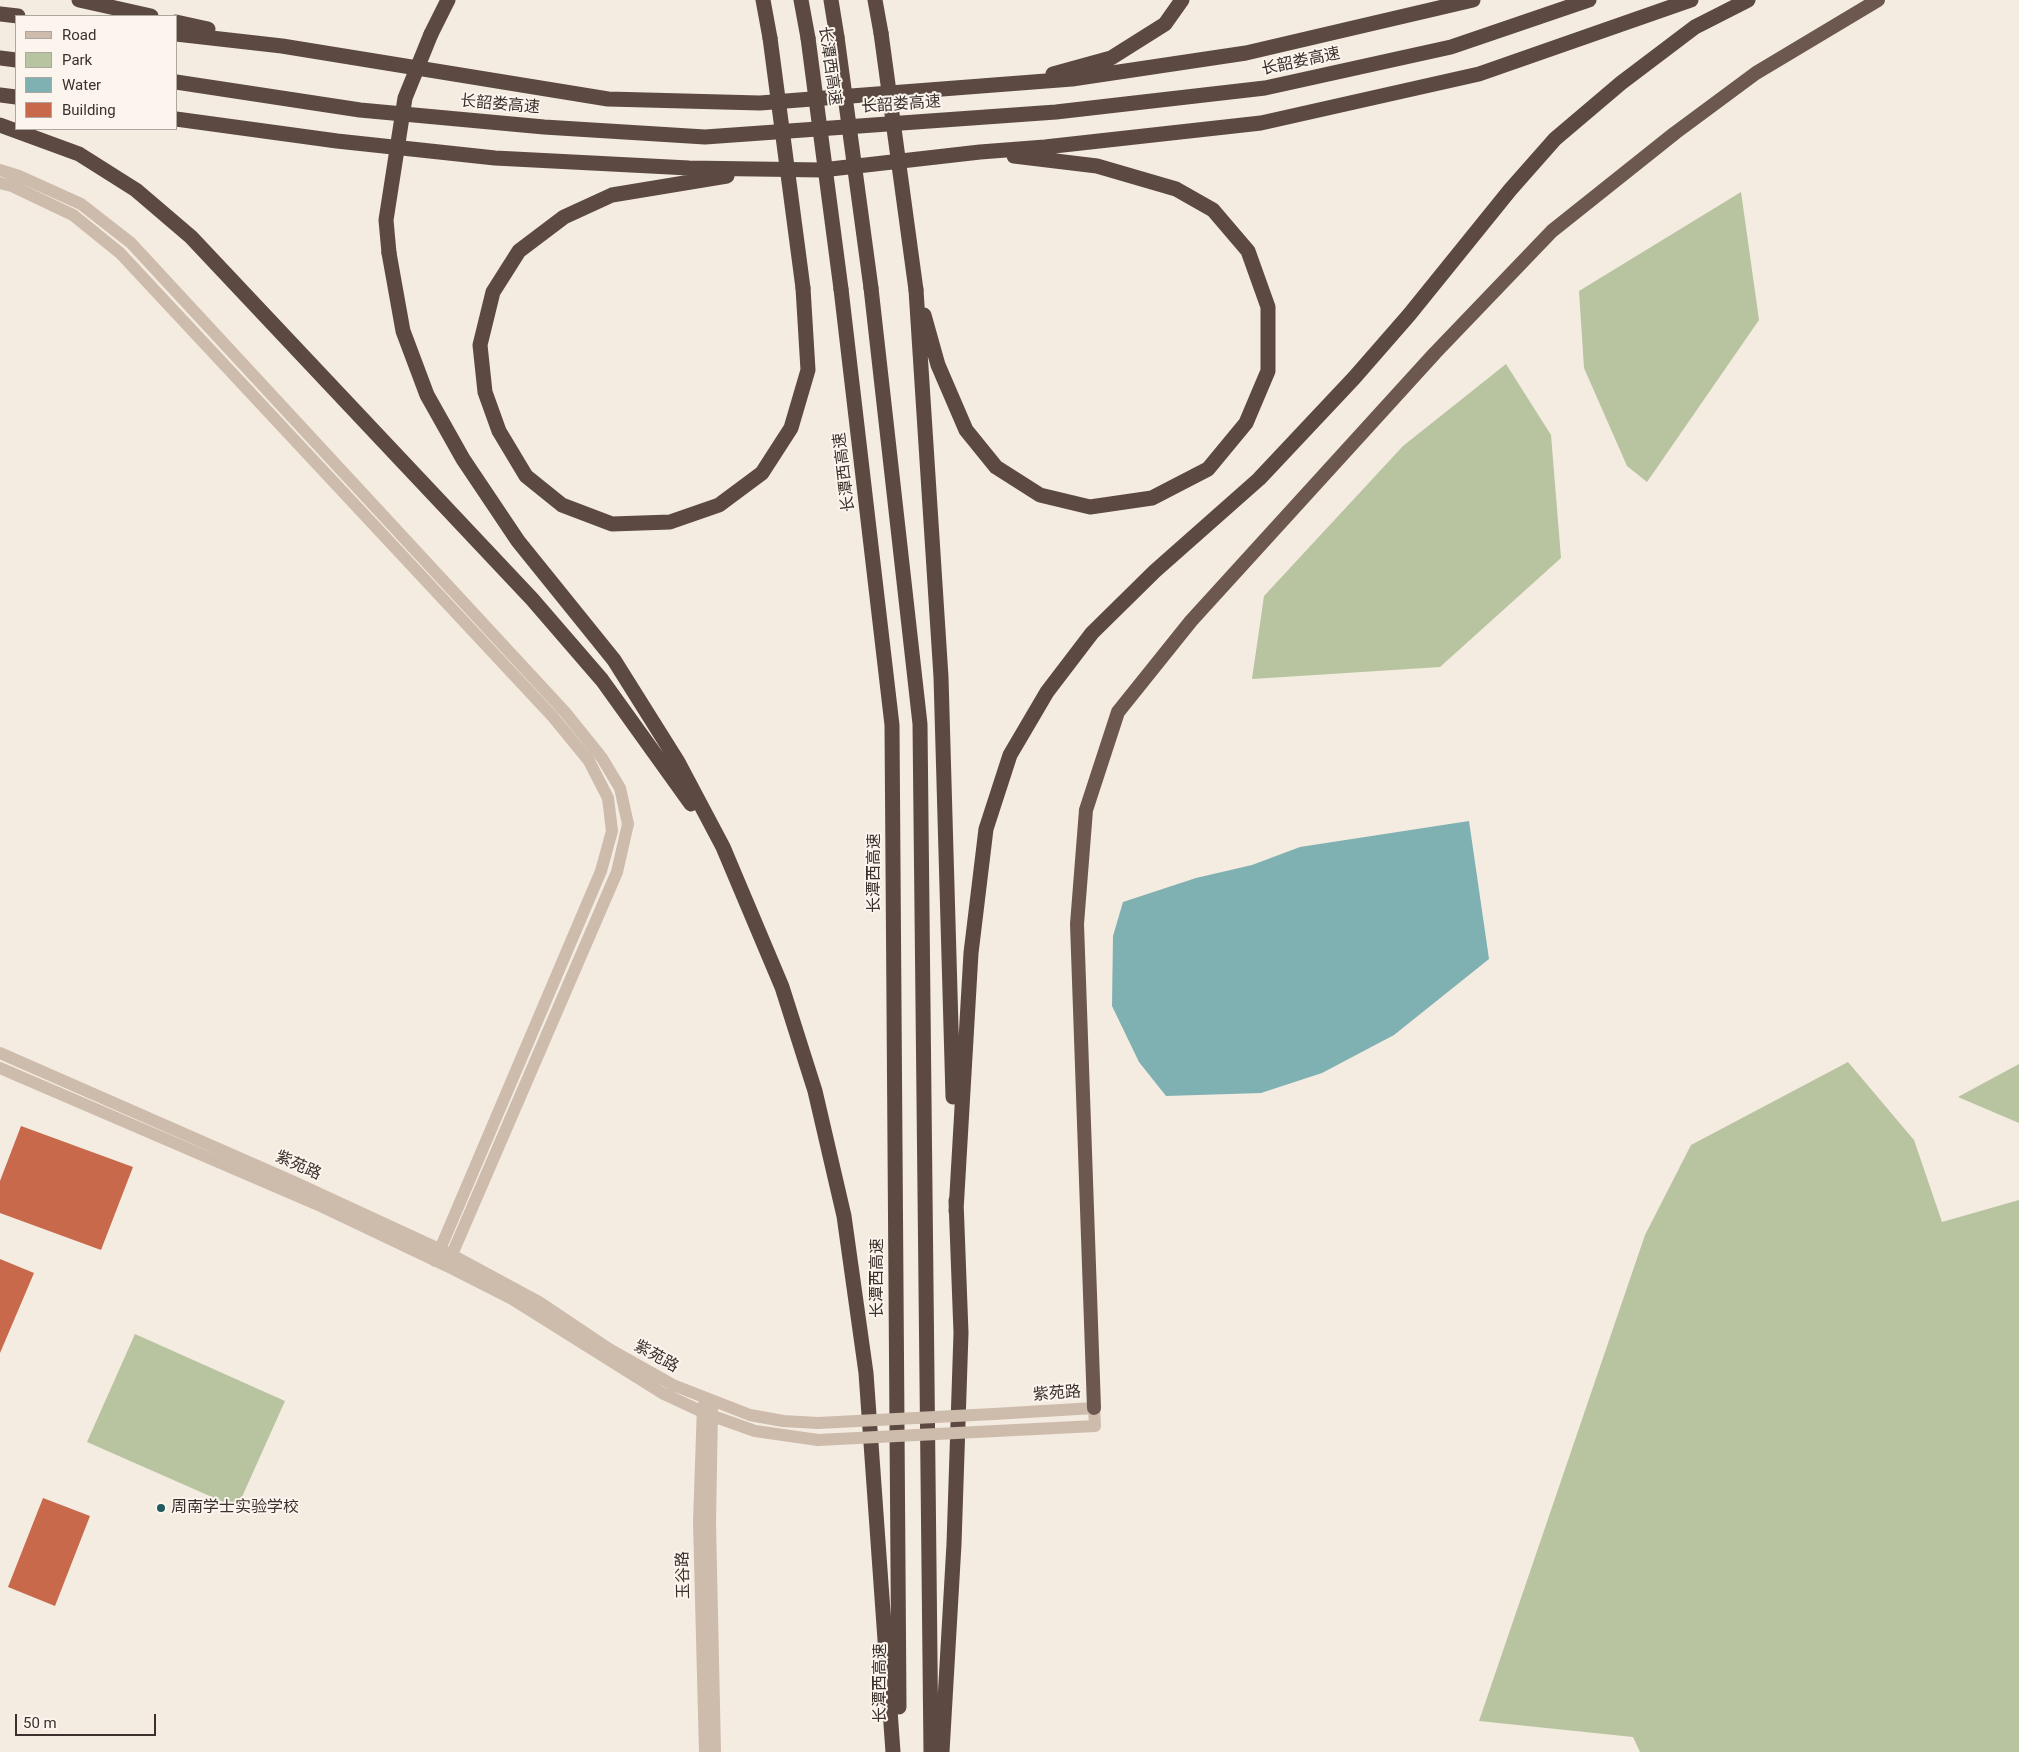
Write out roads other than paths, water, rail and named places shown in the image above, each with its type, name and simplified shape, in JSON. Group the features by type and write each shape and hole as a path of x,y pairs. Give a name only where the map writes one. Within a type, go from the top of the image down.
{"highway":[{"path":"79,0 147,15"},
{"path":"448,0 431,34 405,98 386,220 389,253 403,332 427,395 463,459 518,541 614,660 678,762 723,847 782,987 815,1090 844,1216 866,1372 893,1752"},
{"path":"763,0 770,38 803,288 808,370 791,428 762,473 719,505 670,522 612,524 562,505 526,476 499,431 485,392 480,345 493,292 519,251 564,217 612,195 770,169"},
{"name":"长潭西高速","path":"801,0 808,38 841,289 892,725 899,1752"},
{"name":"长潭西高速","path":"831,0 871,288 920,724 931,1752"},
{"path":"875,0 916,290 942,705 961,1342 954,1544 942,1752"},
{"path":"881,0 881,33"},
{"path":"1017,83 1111,58 1165,24 1182,0"},
{"name":"长韶娄高速","path":"178,34 282,46 608,99 760,103 1072,79 1246,53 1473,0"},
{"name":"长韶娄高速","path":"178,82 360,110 544,127 705,137 1056,112 1265,88 1451,47 1588,0"},
{"path":"178,119 337,141 495,158 689,168 822,170 1261,123 1478,74 1691,0"},
{"path":"956,1210 970,953 986,829 1010,755 1047,692 1092,633 1155,571 1259,479 1354,378 1409,315 1510,190 1554,139 1621,83 1695,26 1748,0"},
{"path":"1094,1408 1076,924 1086,810 1118,712 1191,621 1435,353 1552,231 1675,133 1756,73 1878,0"},
{"path":"0,14 15,16"},
{"path":"178,22 282,46"},
{"path":"0,59 15,60"},
{"path":"0,94 15,97"},
{"path":"0,125 79,154 136,190 191,237 532,599 602,680 723,847"},
{"path":"916,290 938,364 966,430 996,467 1040,495 1090,507 1152,498 1208,469 1246,423 1268,371 1268,307 1248,251 1213,210 1176,189 1097,166 980,152"}],"street":[{"path":"0,170 19,176 81,204 131,243 565,712 602,758 620,788 628,824 617,872 444,1258"},
{"path":"0,183 12,186 73,215 120,253 553,717 588,761 608,798 612,831 601,871 444,1258"},
{"name":"紫苑路","path":"0,1053 294,1182 444,1258 662,1393 708,1414 755,1430 818,1440 1095,1426 1094,1408 818,1423 784,1421 750,1415 673,1386 609,1349 539,1302 444,1258 0,1068"},
{"name":"玉谷路","path":"708,1400 715,1752"},
{"name":"玉谷路","path":"705,1752 699,1522 708,1414"}],"water":[{"path":"1469,821 1489,959 1394,1035 1322,1073 1261,1093 1166,1096 1139,1062 1112,1006 1113,936 1123,902 1196,878 1252,865 1300,847"}],"place":[{"name":"周南学士实验学校","path":"161,1508"}]}
